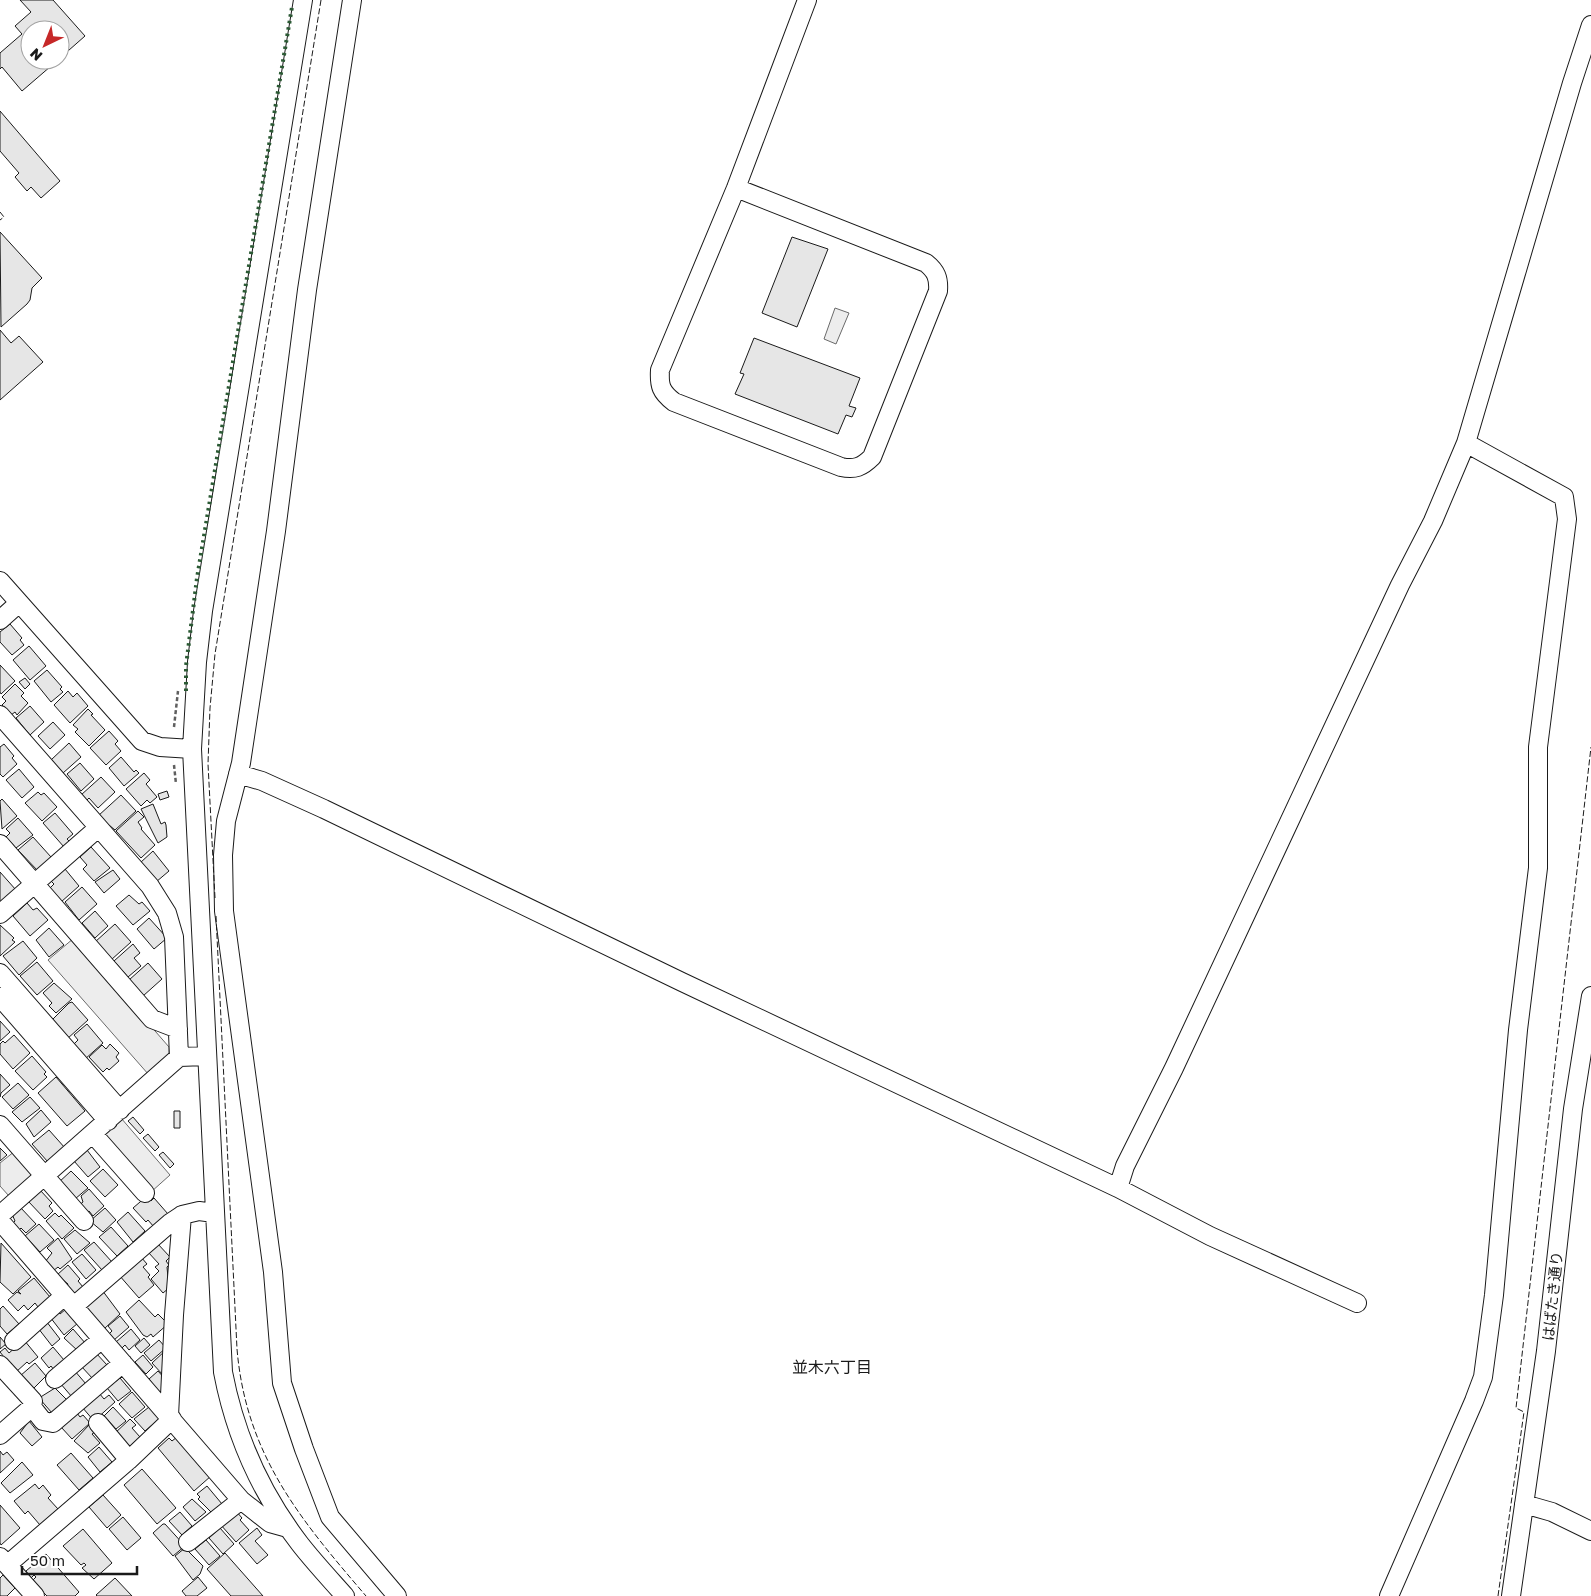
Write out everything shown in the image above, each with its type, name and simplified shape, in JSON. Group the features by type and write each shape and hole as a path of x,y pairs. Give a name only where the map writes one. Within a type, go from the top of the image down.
{"street":[{"path":"303,0 203,611 197,662 192,749 220,1339 228,1399 244,1450 267,1494 288,1528 345,1596"},
{"path":"352,0 309,281 276,531 238,774 226,821 223,855 224,911 273,1272 282,1383 304,1449 330,1517 396,1596"},
{"path":"736,188 926,263 934,270 938,279 938,291 872,457 864,466 852,470 841,467 674,402 663,394 659,383 660,370 736,188 807,0"},
{"path":"1118,1188 1125,1166 1174,1068 1395,594 1433,521 1466,442 1572,83 1591,26"},
{"path":"1389,1596 1483,1377 1494,1295 1518,1030 1538,868 1538,747 1567,519 1564,497 1466,442"},
{"path":"0,581 142,741 160,747 192,749"},
{"path":"0,620 19,603"},
{"path":"0,714 150,886 167,913 174,937 180,1057"},
{"path":"238,774 262,781 324,809 682,982 1118,1188 1210,1236 1357,1303"},
{"path":"0,914 98,828"},
{"path":"0,844 152,1019 178,1029"},
{"path":"0,973 114,1116"},
{"name":"はばたき通り","path":"1511,1596 1546,1351 1573,1109 1591,996"},
{"path":"0,997 114,1116"},
{"path":"0,1215 180,1057 206,1056"},
{"path":"0,1125 84,1221"},
{"path":"93,1134 145,1193"},
{"path":"14,1341 182,1215 200,1211 214,1213"},
{"path":"36,1596 4,1560 129,1460 170,1418 174,1315 182,1215"},
{"path":"0,1221 241,1500 270,1523 288,1528"},
{"path":"56,1379 102,1339"},
{"path":"32,1407 43,1420 53,1423 123,1363"},
{"path":"0,1365 33,1401 32,1407 0,1435"},
{"path":"98,1423 129,1460"},
{"path":"188,1542 241,1500"},
{"path":"1524,1504 1552,1512 1591,1531"}],"shaded area":[{"path":"835,308 849,313 836,344 824,339"},
{"path":"74,938 169,1047 169,1058 149,1075 48,960"},
{"path":"121,1118 170,1175 151,1192 104,1134"},
{"path":"15,1151 32,1170 32,1178 9,1196 0,1186 0,1163"}],"building":[{"path":"20,0 53,0 85,36 70,49 70,20 22,20 31,12"},
{"path":"20,22 20,32 15,26"},
{"path":"20,36 20,70 46,70 22,91 2,67 0,69 0,53"},
{"path":"0,111 60,181 41,198 31,187 27,191 15,177 19,173 0,151"},
{"path":"0,232 42,278 32,288 30,300 27,304 1,327"},
{"path":"792,237 828,249 797,327 762,313"},
{"path":"0,330 11,343 19,336 43,362 0,400"},
{"path":"754,338 860,378 849,406 856,408 852,417 846,415 838,434 735,394 744,374 740,373"},
{"path":"10,624 22,638 20,640 24,645 12,655 0,642 0,632"},
{"path":"29,646 46,666 30,680 13,660"},
{"path":"0,665 15,681 1,694 0,692"},
{"path":"47,670 62,687 60,689 63,692 51,702 34,681"},
{"path":"25,678 30,684 25,689 19,682"},
{"path":"15,684 24,693 21,696 28,703 17,715 15,712 11,715 2,705 6,701 2,697"},
{"path":"68,691 73,697 77,693 88,706 70,723 54,705"},
{"path":"30,706 44,722 30,735 16,718"},
{"path":"88,709 105,730 89,746 75,732 78,729 73,725"},
{"path":"53,722 65,735 50,749 38,736"},
{"path":"109,731 118,741 115,744 121,751 106,765 90,748"},
{"path":"69,743 81,757 63,773 51,760"},
{"path":"4,744 14,756 12,758 17,764 3,777 0,774 0,747"},
{"path":"121,757 134,772 136,770 139,773 124,786 109,768"},
{"path":"80,763 94,779 81,791 67,774"},
{"path":"19,769 34,787 22,798 6,780"},
{"path":"144,773 150,780 146,784 157,797 150,803 147,800 141,806 126,789"},
{"path":"101,777 115,792 98,808 89,798 86,801 81,795"},
{"path":"167,791 169,797 160,800 158,794"},
{"path":"38,792 41,795 44,793 57,807 42,821 25,803"},
{"path":"121,795 136,811 115,830 98,816"},
{"path":"2,799 17,816 2,829 0,801"},
{"path":"153,804 161,824 165,822 166,825 167,837 158,843 141,809"},
{"path":"138,811 144,817 138,822 141,829 155,845 141,858 116,831"},
{"path":"55,813 73,834 67,839 70,842 64,847 43,823"},
{"path":"18,818 33,835 16,848 6,837 10,833 6,829"},
{"path":"33,837 51,857 38,871 18,850"},
{"path":"91,847 110,868 94,881 83,869 87,865 80,857"},
{"path":"153,851 169,871 156,882 140,863"},
{"path":"65,869 79,886 61,902 50,888 54,884 51,881"},
{"path":"113,870 120,879 104,893 95,882"},
{"path":"0,872 16,890 0,902"},
{"path":"82,887 97,904 79,920 65,902"},
{"path":"129,895 139,904 142,902 150,911 133,925 116,906"},
{"path":"27,903 33,910 37,908 48,920 30,936 13,916"},
{"path":"95,911 108,926 95,938 82,923"},
{"path":"149,918 167,938 154,949 137,929"},
{"path":"115,924 131,942 111,960 95,942"},
{"path":"0,925 14,938 12,940 15,942 0,956"},
{"path":"49,928 64,945 49,957 36,940"},
{"path":"23,941 37,958 19,975 3,956"},
{"path":"133,944 140,953 134,958 141,966 128,977 114,961"},
{"path":"37,962 53,981 37,995 20,976"},
{"path":"148,963 162,979 143,996 129,980"},
{"path":"54,983 72,999 56,1013 49,1006 52,1003 43,993"},
{"path":"72,1002 88,1020 67,1039 51,1021"},
{"path":"0,1021 10,1032 0,1041"},
{"path":"87,1024 103,1043 84,1060 72,1046 78,1040 74,1035"},
{"path":"14,1035 30,1053 13,1069 0,1054 0,1044 3,1041 5,1043"},
{"path":"110,1044 119,1053 116,1057 119,1061 109,1070 107,1068 103,1072 89,1057 102,1045 106,1049"},
{"path":"32,1056 46,1072 44,1074 47,1077 33,1090 15,1071"},
{"path":"0,1074 10,1085 1,1093 0,1097"},
{"path":"56,1077 85,1111 67,1126 38,1093"},
{"path":"18,1083 29,1095 13,1109 2,1097"},
{"path":"30,1097 40,1108 22,1122 12,1112"},
{"path":"41,1110 51,1122 34,1137 26,1124"},
{"path":"174,1111 180,1111 180,1128 174,1128"},
{"path":"133,1117 144,1130 140,1134 128,1121"},
{"path":"49,1130 65,1148 48,1162 32,1144"},
{"path":"148,1134 159,1147 155,1151 143,1138"},
{"path":"0,1148 7,1155 0,1161"},
{"path":"87,1150 100,1167 88,1177 74,1161"},
{"path":"163,1152 174,1164 170,1168 159,1155"},
{"path":"103,1169 118,1185 105,1197 90,1181"},
{"path":"71,1171 88,1188 75,1199 58,1183"},
{"path":"89,1189 104,1206 93,1216 89,1211 85,1214 78,1206 83,1202 81,1196"},
{"path":"40,1190 52,1203 49,1206 53,1211 45,1219 28,1201"},
{"path":"147,1196 151,1201 154,1198 168,1214 154,1227 148,1220 146,1222 133,1208"},
{"path":"20,1207 36,1224 26,1233 21,1228 19,1230 12,1224 15,1221 12,1214"},
{"path":"105,1208 116,1220 103,1232 90,1221"},
{"path":"128,1212 145,1231 133,1242 117,1222"},
{"path":"55,1213 59,1217 61,1215 74,1228 62,1239 46,1221"},
{"path":"39,1224 54,1240 40,1252 25,1236"},
{"path":"111,1227 128,1246 117,1256 99,1237"},
{"path":"75,1230 90,1243 77,1254 64,1239"},
{"path":"58,1238 72,1259 60,1269 58,1267 53,1271 45,1262 52,1253 47,1248"},
{"path":"94,1242 112,1262 102,1270 84,1250"},
{"path":"1,1243 31,1277 13,1294 0,1282"},
{"path":"157,1243 170,1257 166,1261 169,1265 167,1267 169,1288 163,1293 151,1279 159,1271 155,1267 159,1264 148,1252"},
{"path":"82,1254 96,1270 86,1279 72,1262"},
{"path":"141,1257 147,1264 143,1267 150,1275 148,1277 154,1285 139,1298 119,1275"},
{"path":"68,1265 80,1279 78,1281 83,1287 74,1294 67,1286 68,1284 57,1275"},
{"path":"34,1278 50,1297 38,1307 35,1303 28,1310 24,1305 18,1311 8,1300 17,1292 21,1294 18,1291"},
{"path":"102,1290 120,1314 104,1329 84,1306"},
{"path":"139,1300 155,1317 158,1314 168,1324 153,1337 151,1334 147,1337 143,1335 126,1312"},
{"path":"3,1306 19,1324 7,1334 0,1326 0,1309"},
{"path":"66,1309 78,1323 64,1335 50,1317 58,1311 60,1314"},
{"path":"120,1316 129,1327 114,1340 109,1334 112,1331 108,1326"},
{"path":"46,1321 60,1339 52,1346 38,1328"},
{"path":"73,1329 86,1344 78,1351 64,1338"},
{"path":"131,1329 140,1340 129,1350 125,1345 122,1348 116,1342"},
{"path":"0,1337 6,1344 0,1349"},
{"path":"144,1338 150,1345 141,1353 135,1346"},
{"path":"24,1340 38,1357 29,1364 27,1362 16,1372 0,1352 5,1348 9,1353"},
{"path":"159,1340 166,1348 151,1361 144,1353"},
{"path":"53,1347 64,1360 54,1370 51,1366 49,1368 41,1358"},
{"path":"167,1349 163,1375 152,1363"},
{"path":"96,1353 107,1365 93,1379 81,1366"},
{"path":"143,1355 153,1367 146,1374 135,1362"},
{"path":"35,1363 46,1376 32,1390 20,1376"},
{"path":"74,1370 86,1384 72,1397 60,1383"},
{"path":"158,1371 166,1380 166,1387 159,1393 149,1379"},
{"path":"120,1378 131,1391 118,1401 107,1388"},
{"path":"55,1388 67,1400 52,1413 39,1398"},
{"path":"132,1392 145,1407 132,1418 119,1404"},
{"path":"99,1393 104,1399 109,1395 115,1402 94,1421 82,1407"},
{"path":"113,1407 126,1421 116,1429 104,1416"},
{"path":"149,1407 159,1419 145,1431 134,1419"},
{"path":"77,1413 80,1417 83,1415 90,1423 72,1439 61,1427"},
{"path":"130,1419 136,1425 132,1428 140,1437 127,1449 114,1434"},
{"path":"29,1421 42,1437 32,1446 20,1433"},
{"path":"89,1425 95,1432 92,1434 100,1443 88,1453 74,1441"},
{"path":"177,1437 211,1476 194,1491 158,1448 169,1438 172,1441"},
{"path":"99,1447 112,1462 100,1472 88,1457"},
{"path":"0,1451 3,1455 7,1452 14,1460 0,1473"},
{"path":"71,1453 93,1478 79,1490 57,1465"},
{"path":"22,1462 33,1475 10,1493 1,1483"},
{"path":"142,1469 176,1508 157,1524 124,1485"},
{"path":"35,1484 39,1489 43,1485 51,1495 48,1498 58,1509 40,1525 28,1511 25,1514 14,1501"},
{"path":"207,1486 222,1504 212,1513 198,1499 200,1497 197,1494"},
{"path":"103,1495 121,1515 107,1528 89,1507"},
{"path":"192,1499 206,1512 195,1521 183,1507"},
{"path":"0,1505 20,1528 1,1545 0,1543"},
{"path":"236,1511 242,1518 240,1520 249,1530 236,1542 220,1524"},
{"path":"180,1512 192,1526 182,1535 169,1521"},
{"path":"123,1517 141,1538 127,1550 109,1529"},
{"path":"163,1524 185,1546 173,1556 153,1533"},
{"path":"220,1528 234,1544 223,1554 209,1538"},
{"path":"257,1528 262,1535 255,1541 268,1555 257,1564 239,1543"},
{"path":"83,1529 112,1563 94,1579 82,1568 86,1565 84,1563 81,1565 63,1546"},
{"path":"206,1540 220,1556 209,1565 195,1549"},
{"path":"185,1548 203,1566 200,1574 193,1580 175,1556"},
{"path":"225,1553 263,1596 231,1596 207,1569"},
{"path":"46,1554 79,1592 75,1596 47,1596 32,1581 36,1577 34,1575 31,1578 26,1571"},
{"path":"3,1575 15,1588 7,1596 0,1596 0,1578"},
{"path":"198,1577 207,1588 197,1596 186,1596 182,1591"},
{"path":"115,1578 132,1596 96,1595"}],"hedge":[{"path":"186,691 186,666 197,578 292,7"}],"fence":[{"path":"215,898 208,764 210,708 215,654 321,0"},
{"path":"0,212 4,217 0,220"},
{"path":"1498,1596 1524,1412 1516,1408 1591,747"},
{"path":"216,916 237,1349 242,1387 264,1453 280,1483 319,1540 366,1596"}],"district":[{"name":"並木六丁目","path":"832,1367"}]}
